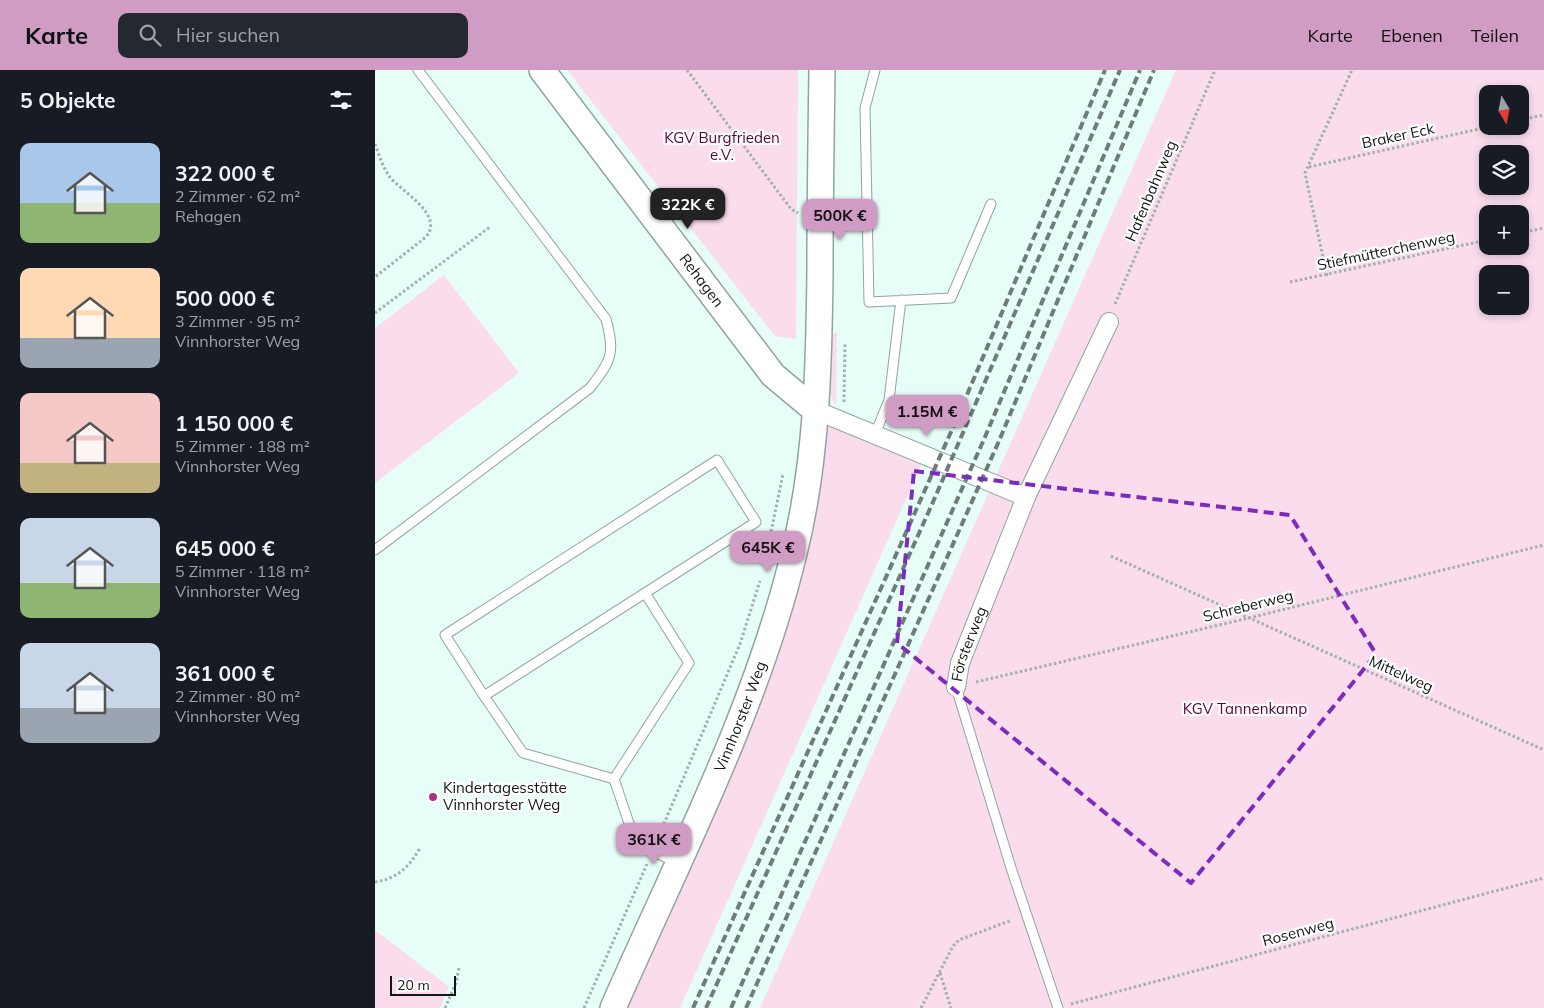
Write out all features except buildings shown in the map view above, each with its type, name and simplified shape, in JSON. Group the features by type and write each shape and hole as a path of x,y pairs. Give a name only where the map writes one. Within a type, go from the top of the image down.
{"street":[{"name":"Rehagen","path":"542,70 773,375 815,410"},
{"name":"Vinnhorster Weg","path":"613,1008 760,667 795,553 805,498 815,410 819,347 822,70"},
{"name":"Försterweg","path":"956,688 960,663 1026,497 1109,322"},
{"path":"815,410 1026,497"}],"lane":[{"path":"375,550 590,388 607,366 612,341 606,319 418,70"},
{"path":"875,70 865,108 869,302 951,298 991,204"},
{"path":"875,434 889,400 901,300"},
{"path":"484,696 756,522 717,460 445,635 484,696 523,753 615,779"},
{"path":"615,779 689,663 645,593"},
{"name":"Försterweg","path":"956,688 1012,872 1058,1008"},
{"path":"615,779 636,844 677,863"},
{"path":"1002,874 1012,872"}],"path":[{"path":"687,70 791,209 803,216"},
{"name":"Hafenbahnweg","path":"1109,322 1115,302 1215,70"},
{"path":"1327,276 1305,173 1352,70"},
{"path":"1529,118 1544,115"},
{"name":"Braker Eck","path":"1309,167 1479,129"},
{"path":"375,144 390,178 423,208 428,215 430,228 426,237 375,277"},
{"path":"375,313 490,227"},
{"path":"1529,231 1544,228"},
{"name":"Stiefmütterchenweg","path":"1290,282 1327,276 1479,242"},
{"path":"764,567 783,473"},
{"name":"Schreberweg","path":"956,688 1544,545"},
{"name":"Mittelweg","path":"1111,556 1544,750"},
{"path":"584,1008 740,644 761,576"},
{"path":"375,882 393,877 403,871 412,862 421,848"},
{"name":"Rosenweg","path":"1058,1008 1544,878"},
{"path":"921,1008 953,946 959,940 1026,914"},
{"path":"445,1008 456,983 459,968"},
{"path":"939,972 951,1008"}],"highlighted area":[{"path":"914,471 1290,515 1376,654 1191,883 897,643"}],"green space":[{"name":"KGV Burgfrieden e.V.","path":"567,70 798,70 796,339 775,336"},
{"name":"KGV Tannenkamp","path":"1176,70 1544,70 1544,1008 760,1008"},
{"path":"444,275 519,373 375,483 375,328"},
{"path":"837,332 836,406 829,392 829,336"},
{"path":"815,410 926,454 680,1008 613,1008 760,667"},
{"path":"375,930 449,987 440,1008 375,1008"}],"railway":[{"path":"693,1008 955,423 1105,70"},
{"path":"706,1008 933,502 1120,70"},
{"path":"731,1008 985,437 1140,70"},
{"path":"746,1008 999,441 1154,70"}],"place":[{"name":"Kindertagesstätte Vinnhorster Weg","path":"433,797"}]}
